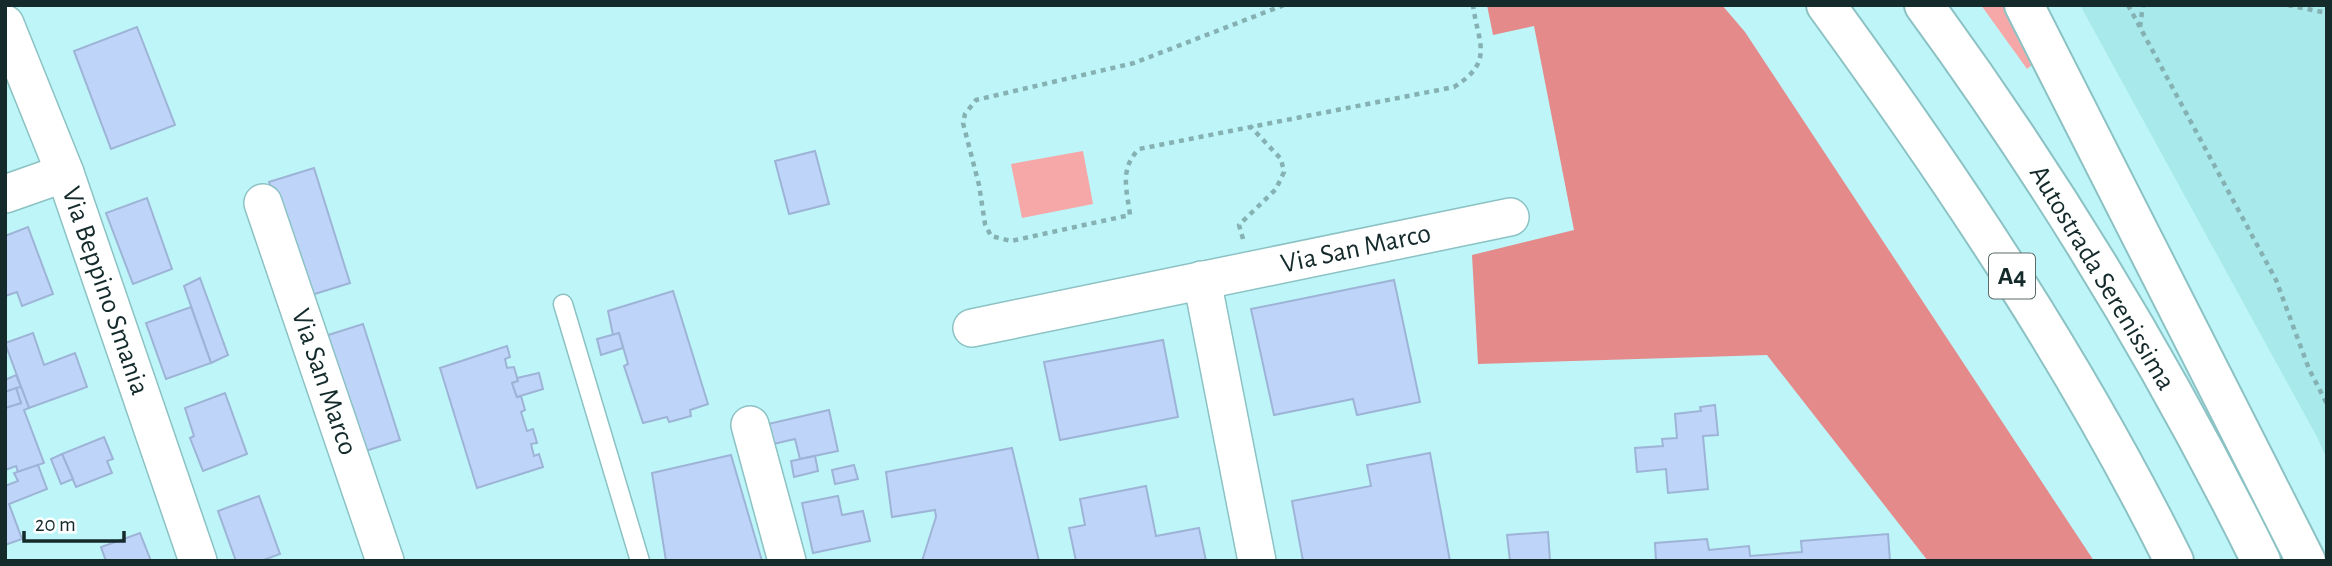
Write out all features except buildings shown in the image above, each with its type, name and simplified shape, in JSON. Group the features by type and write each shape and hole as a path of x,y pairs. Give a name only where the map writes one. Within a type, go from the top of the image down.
{"highway":[{"name":"A4","path":"1826,5 1912,123 2032,306 2144,498 2174,561"},
{"name":"Autostrada Serenissima","path":"1924,5 1973,71 2075,227 2159,369 2261,561"},
{"path":"2024,5 2305,561"}],"street":[{"name":"Via Beppino Smania","path":"5,24 65,173 198,561"},
{"path":"5,194 65,173"},
{"name":"Via San Marco","path":"263,202 385,561"},
{"name":"Via San Marco","path":"972,328 1510,217"},
{"path":"1202,280 1257,561"},
{"path":"750,425 787,561"}],"lane":[{"path":"563,304 640,561"}],"path":[{"path":"1284,5 1134,63 987,95 970,105 963,123 990,236 1001,241 1130,215 1125,173 1131,157 1139,149 1454,87 1470,77 1483,52 1473,5"},
{"path":"2128,5 2276,280 2309,369 2327,404"},
{"path":"2140,28 2143,5"},
{"path":"2288,5 2327,13"},
{"path":"1250,126 1281,159 1284,172 1276,189 1239,225 1252,270"}],"shaded area":[{"path":"1487,5 1722,5 1745,32 2094,561 1928,561 1767,355 1478,364 1472,255 1574,230 1534,26 1493,35"},
{"path":"1981,5 2003,5 2032,65 2027,69"},
{"path":"2080,5 2327,5 2327,459 2317,437"},
{"path":"1083,151 1093,204 1022,218 1011,164"}]}
